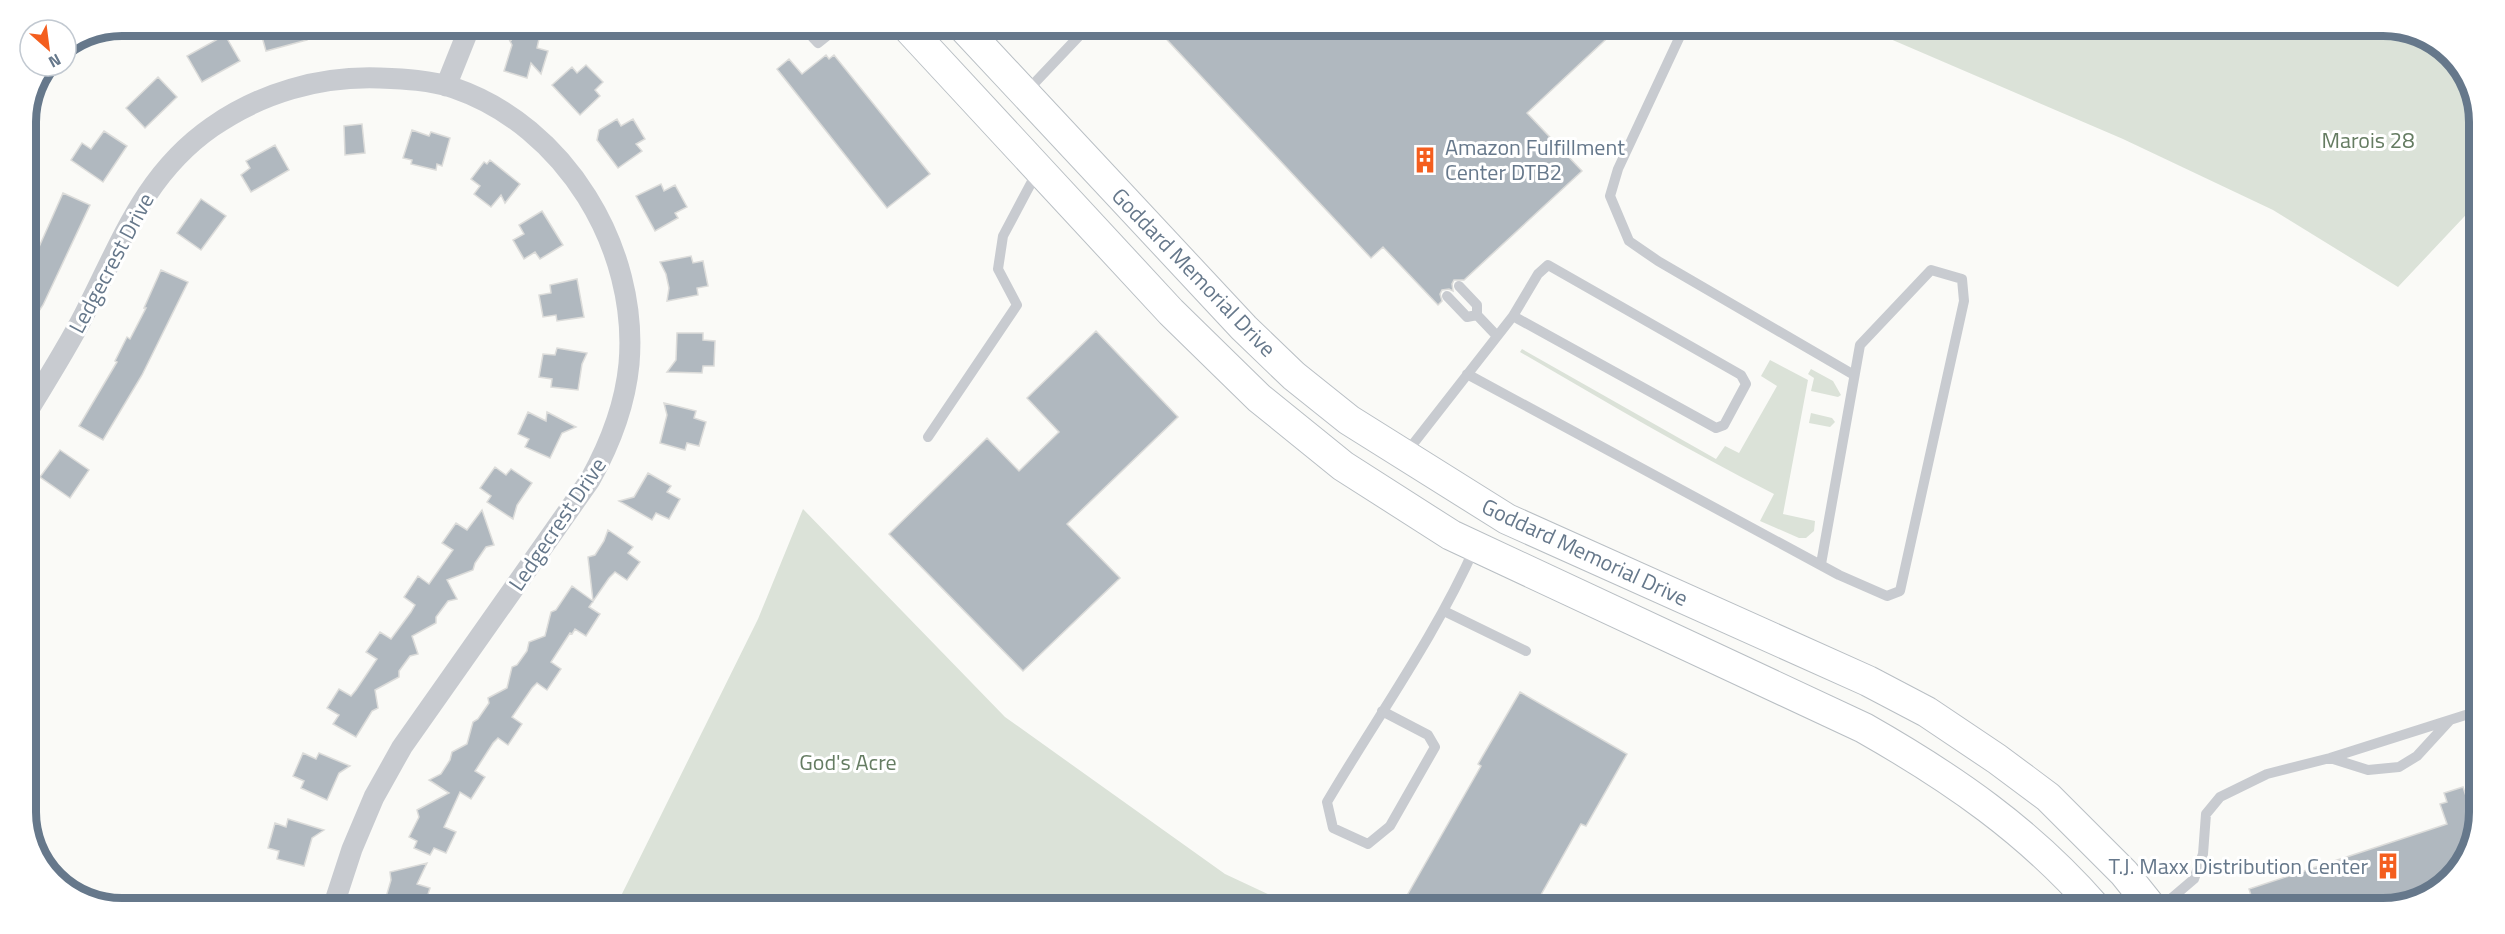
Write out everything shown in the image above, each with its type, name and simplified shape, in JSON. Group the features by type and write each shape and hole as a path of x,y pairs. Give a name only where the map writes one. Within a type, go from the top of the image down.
{"main road":[{"name":"Goddard Memorial Drive","path":"915,36 1171,312 1259,398 1343,466 1451,535 1864,728 1920,759 2008,822 2060,869 2087,898"},
{"name":"Goddard Memorial Drive","path":"971,36 1268,352 1349,420 1507,519 1868,681 1927,712 2048,797 2124,873 2144,898"}],"street":[{"path":"446,86 466,36"},
{"name":"Ledgecrest Drive","path":"36,397 87,310 133,214 158,178 183,151 211,128 248,105 279,92 315,83 356,77 402,79 446,86 487,103 510,117 544,145 565,167 590,202 610,239 624,284 630,338 626,388 612,436 590,480 402,747 370,807 352,849 336,898"}],"lane":[{"path":"811,36 818,43 827,36"},
{"path":"1025,93 1079,36"},
{"path":"1680,36 1618,170 1610,196 1629,241 1658,261 1854,375"},
{"path":"928,437 1017,305 998,269 999,258 1003,236 1038,169"},
{"path":"1404,456 1513,316 1538,274 1548,265 1741,375 1746,384 1724,425 1716,428 1513,316"},
{"path":"1467,374 1839,575 1887,596 1900,591 1964,301 1962,279 1931,270 1860,345 1821,564"},
{"path":"1459,286 1477,306 1477,315 1497,336"},
{"path":"1447,296 1467,317 1477,315"},
{"path":"1382,711 1428,735 1435,747 1390,826 1368,844 1333,828 1328,802 1382,711 1444,611 1476,547"},
{"path":"1444,611 1526,651"},
{"path":"2172,898 2194,879 2203,854 2206,814 2220,797 2266,774 2330,758 2469,714"},
{"path":"2330,758 2368,770 2399,767 2417,756 2450,720"}],"green space":[{"name":"Marois 28","path":"1883,36 2383,36 2411,41 2444,61 2457,79 2466,100 2469,117 2469,212 2398,287 2273,210 2123,139"},
{"path":"1522,349 1716,459 1725,446 1739,453 1777,386 1761,376 1770,360 1808,380 1783,514 1815,521 1814,531 1806,538 1799,538 1760,521 1774,494 1614,407 1520,352"},
{"path":"1811,369 1833,381 1841,395 1838,397 1811,391 1814,378 1808,374"},
{"path":"1811,413 1832,418 1835,422 1830,427 1809,423"},
{"name":"God's Acre","path":"803,509 1005,717 1225,874 1276,898 620,898 758,619"}],"building":[{"path":"226,36 240,61 202,82 187,56"},
{"path":"262,36 306,36 307,40 266,51"},
{"path":"510,36 529,36 539,39 537,48 548,51 541,74 531,63 527,78 504,71 512,45 509,39 511,40"},
{"name":"Amazon Fulfillment Center DTB2","path":"1163,36 1610,36 1527,113 1582,171 1464,280 1454,280 1453,291 1442,290 1440,294 1442,301 1438,305 1383,247 1371,258"},
{"path":"826,55 829,59 834,55 930,174 887,208 777,69 789,59 802,74"},
{"path":"586,65 603,82 595,90 600,96 580,115 552,85 572,67 577,73"},
{"path":"158,77 177,97 145,128 126,108"},
{"path":"617,119 621,126 633,119 645,139 636,144 642,151 618,168 597,140 599,130"},
{"path":"362,124 365,153 345,155 344,126"},
{"path":"412,130 429,136 431,132 450,138 442,166 437,164 436,170 411,164 412,160 403,158"},
{"path":"104,131 127,146 103,182 71,160 82,143 91,149"},
{"path":"275,145 289,170 251,192 241,175 250,168 246,161"},
{"path":"490,160 520,184 505,203 501,195 491,207 474,194 480,186 471,179 484,162 487,164"},
{"path":"661,184 664,191 675,185 687,207 675,213 678,218 655,231 636,196"},
{"path":"63,193 90,205 36,316 36,254"},
{"path":"201,199 226,216 201,250 177,233"},
{"path":"542,211 563,245 540,259 535,252 524,259 513,240 524,234 519,225"},
{"path":"691,256 693,263 703,261 708,286 697,288 698,295 667,301 669,288 660,262"},
{"path":"161,270 188,282 142,375 103,440 79,426 117,362 115,361 127,337 130,339 146,308 144,308"},
{"path":"577,279 584,317 557,321 556,315 543,317 539,295 551,293 550,285"},
{"path":"1096,331 1178,417 1067,524 1120,578 1023,671 889,534 987,438 1019,471 1059,432 1027,398"},
{"path":"677,333 703,333 703,340 715,341 714,366 703,366 702,373 667,372 676,360"},
{"path":"557,348 587,353 582,364 578,390 551,387 552,379 539,377 543,354 555,355"},
{"path":"664,403 696,411 694,418 706,422 699,446 687,443 685,450 660,443 667,415"},
{"path":"528,412 546,421 547,412 576,427 562,433 550,458 525,447 529,439 518,434"},
{"path":"60,450 89,470 70,498 40,477"},
{"path":"495,467 506,475 511,469 532,483 517,505 513,519 487,502 491,496 480,488"},
{"path":"648,473 671,486 667,492 680,499 669,519 656,513 652,520 619,501 634,497"},
{"path":"482,510 494,545 486,547 473,570 447,580 457,599 448,601 436,617 436,623 412,636 418,654 410,656 399,671 399,677 375,690 378,708 372,711 356,737 333,724 339,715 327,708 339,689 351,696 356,690 377,659 366,652 380,632 391,639 415,605 404,597 418,576 429,584 453,550 442,543 456,523 467,530"},
{"path":"608,530 633,547 628,553 640,562 627,580 615,572 609,578 589,607 600,614 586,636 575,629 572,634 570,633 551,662 561,669 547,690 537,683 512,717 522,724 508,745 498,738 493,743 475,771 485,777 471,799 460,792 444,827 456,832 446,853 434,848 430,855 414,848 417,841 409,837 419,817 417,810 449,793 429,780 441,774 452,752 467,744 473,722 478,719 489,703 488,698 507,688 512,667 517,665 527,651 529,642 545,636 551,612 556,610 572,586 593,601 588,557 595,555"},
{"path":"1520,692 1627,754 1586,826 1581,824 1539,898 1406,898 1481,766 1478,764"},
{"path":"303,753 316,759 319,753 350,766 339,773 327,800 301,788 304,781 293,776"},
{"name":"T.J. Maxx Distribution Center","path":"2463,787 2466,796 2469,795 2467,829 2460,850 2448,869 2426,886 2411,893 2383,898 2252,898 2249,889 2447,824 2440,804 2447,802 2444,793"},
{"path":"288,819 324,830 312,838 304,866 277,859 279,851 268,848 275,823 286,827"},
{"path":"427,863 417,884 430,888 427,898 386,898 391,880 390,872"}],"place":[{"name":"Amazon Fulfillment Center DTB2","path":"1425,160"},
{"name":"T.J. Maxx Distribution Center","path":"2388,866"}]}
